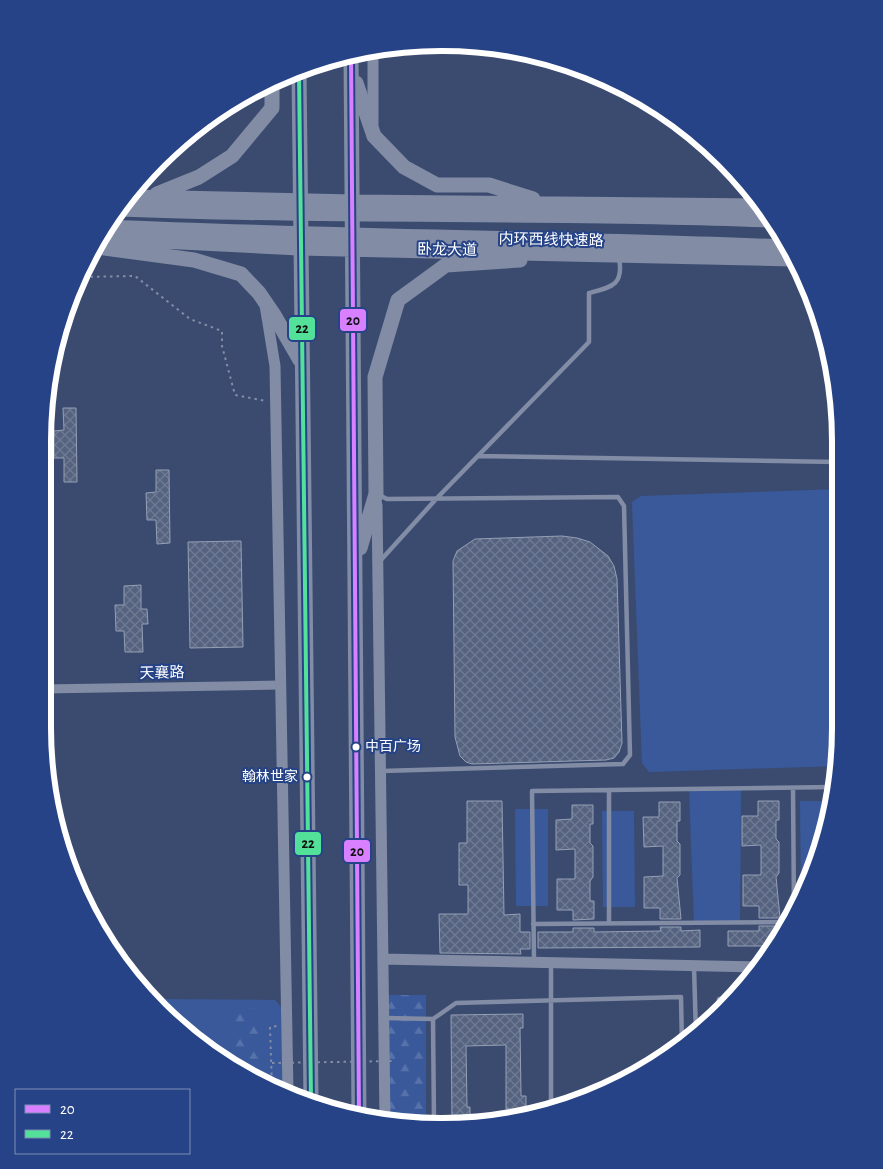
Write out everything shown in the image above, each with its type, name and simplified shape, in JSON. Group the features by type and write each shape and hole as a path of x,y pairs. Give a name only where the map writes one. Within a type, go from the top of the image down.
{"highway":[{"path":"351,62 374,136 404,167 438,185 489,185 549,203"},
{"path":"351,62 354,202 359,1109"},
{"path":"299,78 299,248 311,1095"},
{"path":"151,197 199,177 232,156 272,108 272,90"},
{"path":"138,197 354,202 752,206"},
{"path":"622,204 708,201 749,202"},
{"name":"内环西线快速路","path":"128,209 236,214 664,216 762,220"},
{"name":"内环西线快速路","path":"115,227 229,233 666,242 779,247"},
{"name":"卧龙大道","path":"109,238 299,248 619,253 786,259"},
{"path":"103,248 194,260 241,274 264,301 301,362"},
{"path":"355,563 376,494 375,377 398,300 446,266 619,253"},
{"path":"671,255 729,262 788,263"}],"street":[{"path":"372,58 374,136"},
{"path":"264,301 275,366 288,1086"},
{"path":"376,494 385,1113"},
{"name":"天襄路","path":"51,689 281,685"},
{"path":"383,959 749,967"}],"lane":[{"path":"378,564 436,498 590,342 589,293 611,288 618,280 621,268 619,253"},
{"path":"478,456 832,462"},
{"path":"376,494 387,498 618,497 624,506 630,755 623,764 380,771"},
{"path":"534,963 532,791 827,787"},
{"path":"793,788 794,896"},
{"path":"608,790 609,923"},
{"path":"533,924 780,922"},
{"path":"550,1102 551,963"},
{"path":"694,967 696,1024"},
{"path":"384,1018 433,1020 456,1003 681,997 682,1035"},
{"path":"433,1020 434,1118"}],"path":[{"path":"88,277 136,276 190,319 222,330 222,346 235,395 276,403"},
{"path":"270,1026 272,1079"},
{"path":"272,1063 392,1061"}],"green space":[{"path":"832,489 832,728 829,766 649,772 642,763 632,502 641,496"},
{"path":"689,789 741,789 740,923 694,923"},
{"path":"800,801 824,801 811,853 801,880"},
{"path":"515,809 548,809 548,906 516,906"},
{"path":"602,811 634,811 635,907 603,907"},
{"path":"383,995 426,995 426,1117 385,1113"},
{"path":"162,999 275,1000 281,1007 283,1084 225,1052 184,1021"},
{"path":"237,1008 257,1009 260,1014 261,1073 234,1057 233,1015"}],"building":[{"path":"63,408 76,408 77,482 64,482 64,458 54,458 54,431 64,430"},
{"path":"156,470 169,470 170,543 157,544 156,520 147,520 146,493 156,492"},
{"path":"562,536 590,542 608,556 614,566 617,579 622,743 619,752 614,758 606,760 472,764 466,762 460,756 455,737 453,561 457,551 475,539"},
{"path":"241,541 243,647 190,648 188,542"},
{"path":"141,585 141,609 147,609 148,624 142,624 143,652 125,652 124,631 116,631 115,605 124,605 124,586"},
{"path":"467,801 502,801 504,915 520,914 520,932 530,932 530,949 520,949 521,954 440,953 439,914 468,914 468,885 459,885 459,843 467,843"},
{"path":"758,801 779,801 776,839 779,842 779,873 776,877 780,918 759,918 759,906 743,906 743,875 761,875 761,845 742,846 742,816 758,816"},
{"path":"659,802 680,802 680,821 677,821 677,841 680,844 680,875 677,878 681,919 660,919 660,908 644,908 644,877 663,876 663,846 644,847 643,817 659,817"},
{"path":"572,805 593,805 593,824 590,824 590,843 593,846 593,877 590,881 590,901 594,901 594,919 573,920 573,910 557,910 557,879 575,879 575,849 556,850 556,820 572,819"},
{"path":"759,926 777,926 765,946 728,946 728,931 759,931"},
{"path":"660,927 681,927 681,931 700,930 700,947 538,948 538,932 573,932 573,928 594,928 594,932 661,931"},
{"path":"523,1014 523,1028 520,1028 521,1096 526,1096 526,1108 506,1109 506,1045 466,1046 467,1107 470,1107 470,1117 452,1118 451,1015"}],"transit line":[{"name":"20","path":"351,62 359,1109"},
{"name":"22","path":"299,78 311,1095"}],"place":[{"name":"中百广场","path":"356,747"},
{"name":"翰林世家","path":"307,777"}]}
